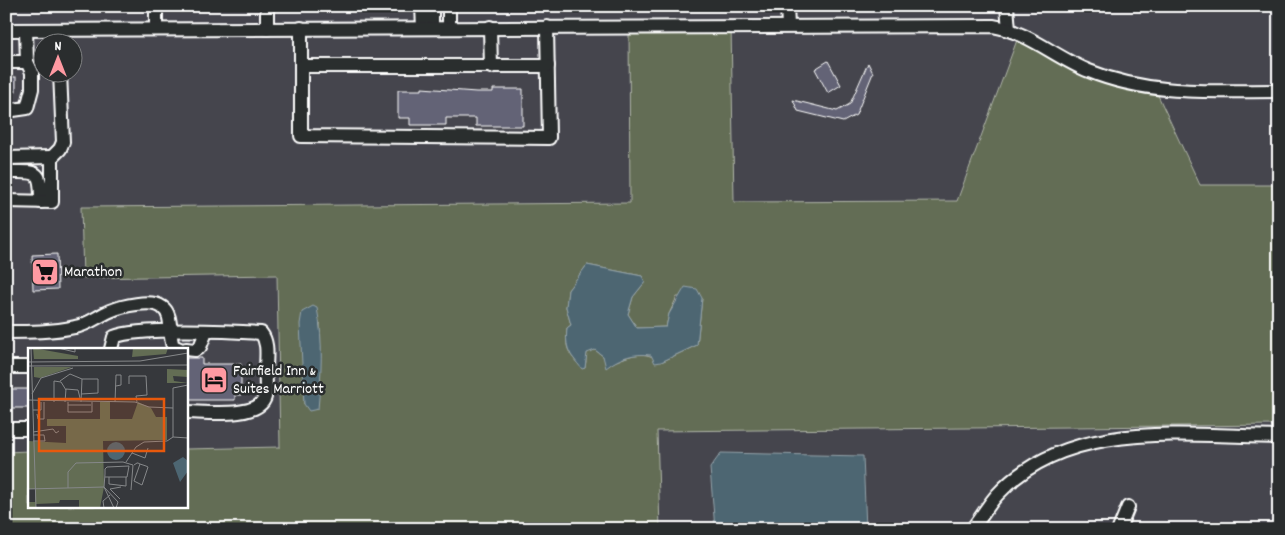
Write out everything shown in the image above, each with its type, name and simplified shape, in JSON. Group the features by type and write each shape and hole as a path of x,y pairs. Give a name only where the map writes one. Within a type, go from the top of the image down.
{"street":[{"path":"156,6 156,29"},
{"path":"266,6 267,29"},
{"path":"422,6 427,28"},
{"path":"427,28 432,6"},
{"path":"449,6 450,28"},
{"path":"787,6 788,26"},
{"path":"1007,6 1014,31"},
{"path":"82,34 156,29 993,26 1014,31 1060,58 1088,71 1134,86 1200,91 1279,91"},
{"path":"301,28 301,136 549,138 547,27"},
{"path":"490,28 491,67"},
{"path":"6,30 37,32"},
{"path":"6,111 27,108 32,89 32,72 27,62 26,30"},
{"path":"6,62 27,62"},
{"path":"301,66 548,66"},
{"path":"6,202 52,202 52,158 63,142 60,82"},
{"path":"6,158 52,158"},
{"path":"6,172 31,172 38,175 41,180 41,202"},
{"path":"6,332 78,327 111,311 133,305 151,304 161,306 168,313 173,346 178,348"},
{"path":"111,348 114,338 121,334 170,332 261,333 266,339 265,397 260,405 248,412 188,412"},
{"path":"188,350 200,347 206,332"},
{"path":"6,367 28,367"},
{"path":"6,430 28,430"},
{"path":"972,529 998,494 1030,468 1084,443 1112,437 1279,437"},
{"path":"1119,529 1128,506"}],"shaded area":[{"path":"6,6 1279,6 1279,185 1200,185 1155,89 1134,86 1020,32 957,201 276,205 280,447 188,449 188,348 28,348 28,451 6,452"},
{"path":"1279,425 1279,529 660,529 656,431"}],"green space":[{"path":"731,26 734,202 957,201 1020,32 1060,58 1155,89 1200,185 1279,185 1279,425 657,431 660,529 6,529 6,452 28,451 28,508 188,508 188,449 280,447 277,275 83,278 81,207 630,203 629,27","holes":["587,265 642,276 645,282 633,297 628,314 637,328 666,327 669,314 677,297 702,298 697,345 661,362 643,354 612,363 595,350 587,352 585,368 582,368 573,358 567,346 567,328 571,325 566,307 568,290","320,323 320,382 304,404 304,375"]}],"water":[{"path":"587,265 642,276 645,282 633,297 628,314 637,328 666,327 669,314 685,287 697,289 702,298 697,345 661,362 655,363 651,355 639,355 627,357 606,368 603,356 595,350 587,353 585,368 582,369 571,355 567,346 567,328 571,325 566,307 568,290"},
{"path":"313,306 317,308 319,321 321,372 318,409 309,411 304,404 300,324 302,312"},
{"path":"721,453 863,456 866,529 715,529 710,468"}],"building":[{"path":"828,61 841,85 828,93 815,69"},
{"path":"868,63 873,73 856,115 843,122 798,111 793,100 837,111 850,104"},
{"path":"6,77 16,77 16,91 6,91"},
{"path":"422,88 476,92 493,92 493,89 523,89 523,126 476,126 476,118 446,118 446,125 410,125 410,118 398,118 398,90 422,90"},
{"name":"Marathon","path":"57,254 58,289 33,290 32,255"},
{"name":"Fairfield Inn & Suites Marriott","path":"188,358 202,358 202,364 241,364 241,395 235,395 235,400 188,400"},
{"path":"6,389 28,389 28,408 6,408"}],"place":[{"name":"Marathon","path":"45,272"},
{"name":"Fairfield Inn & Suites Marriott","path":"214,380"}]}
